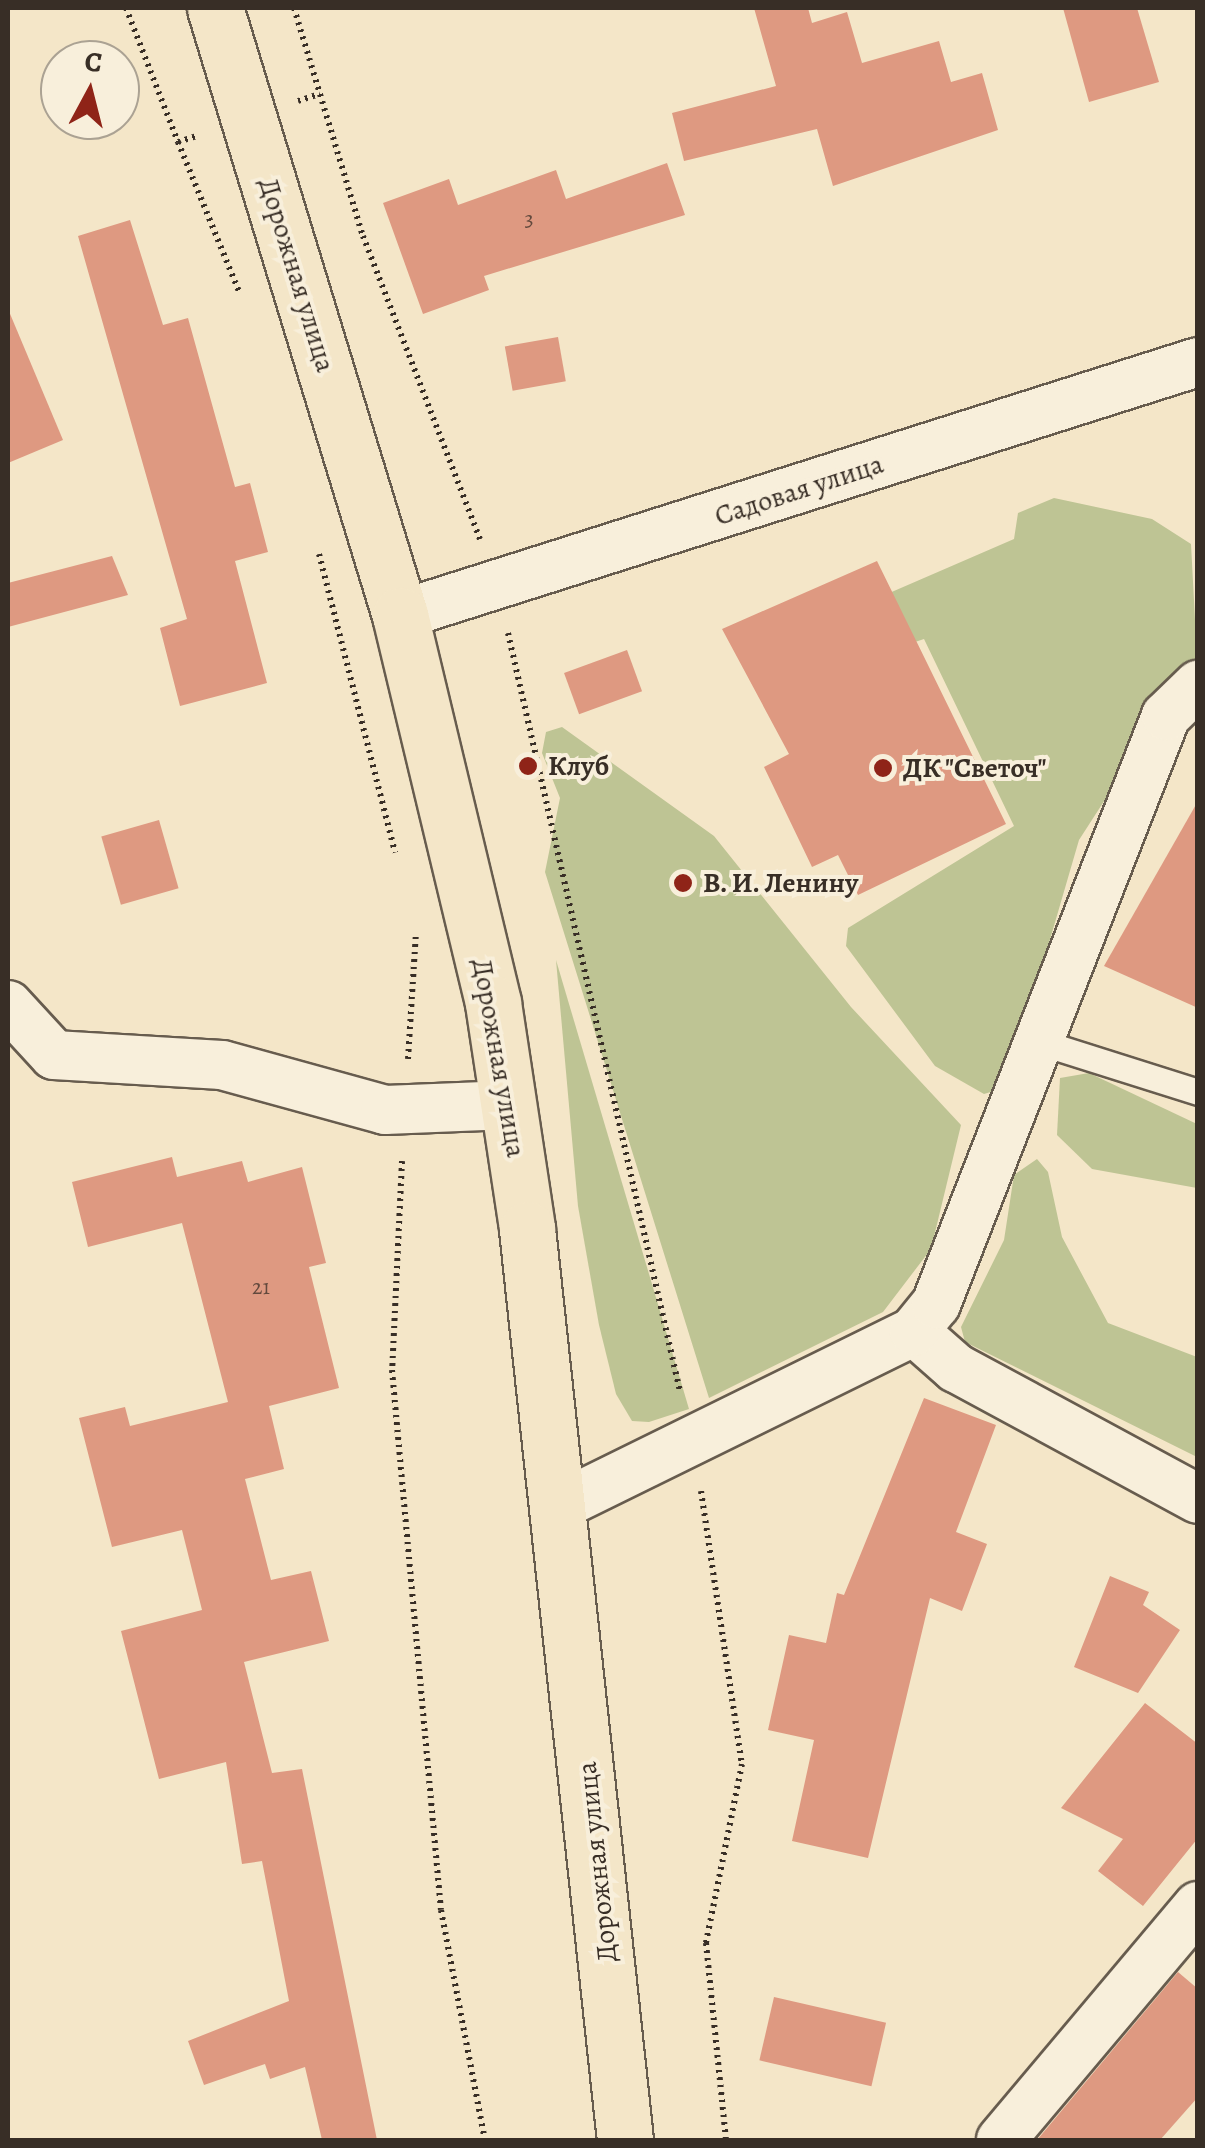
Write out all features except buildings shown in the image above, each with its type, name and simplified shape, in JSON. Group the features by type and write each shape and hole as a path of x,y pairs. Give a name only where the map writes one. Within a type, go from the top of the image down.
{"main road":[{"name":"Дорожная улица","path":"214,8 400,616 509,1105 559,1506 625,2140"}],"street":[{"name":"Садовая улица","path":"400,616 1198,362"},
{"path":"559,1506 914,1331 936,1304 1043,1043 1166,716 1198,685"},
{"path":"8,1005 54,1055 222,1065 385,1110 509,1105"},
{"path":"914,1331 956,1368 1198,1500"},
{"path":"1001,2140 1198,1906"}],"lane":[{"path":"1043,1043 1198,1092"}],"path":[{"path":"294,8 363,236 498,586 636,1222 694,1440 742,1764 706,1943 726,2140"}],"green space":[{"path":"1054,498 1152,519 1191,544 1197,657 1079,840 1007,1087 984,1094 935,1066 846,946 848,928 1014,826 924,639 879,654 857,607 1014,539 1018,513"},
{"path":"562,727 714,836 851,1007 961,1125 931,1249 883,1312 709,1398 545,872 560,798 542,753 546,732"},
{"path":"556,960 689,1409 649,1422 632,1421 616,1394 599,1325 578,1206"},
{"path":"1089,1073 1197,1124 1197,1188 1092,1169 1057,1135 1060,1078"},
{"path":"1037,1159 1048,1172 1062,1237 1108,1323 1197,1357 1197,1457 965,1342 961,1327 1004,1240 1014,1175"}],"place":[{"name":"Клуб","path":"528,766"},
{"name":"ДК \"Светоч\"","path":"883,768"},
{"name":"В. И. Ленину","path":"683,883"}]}
